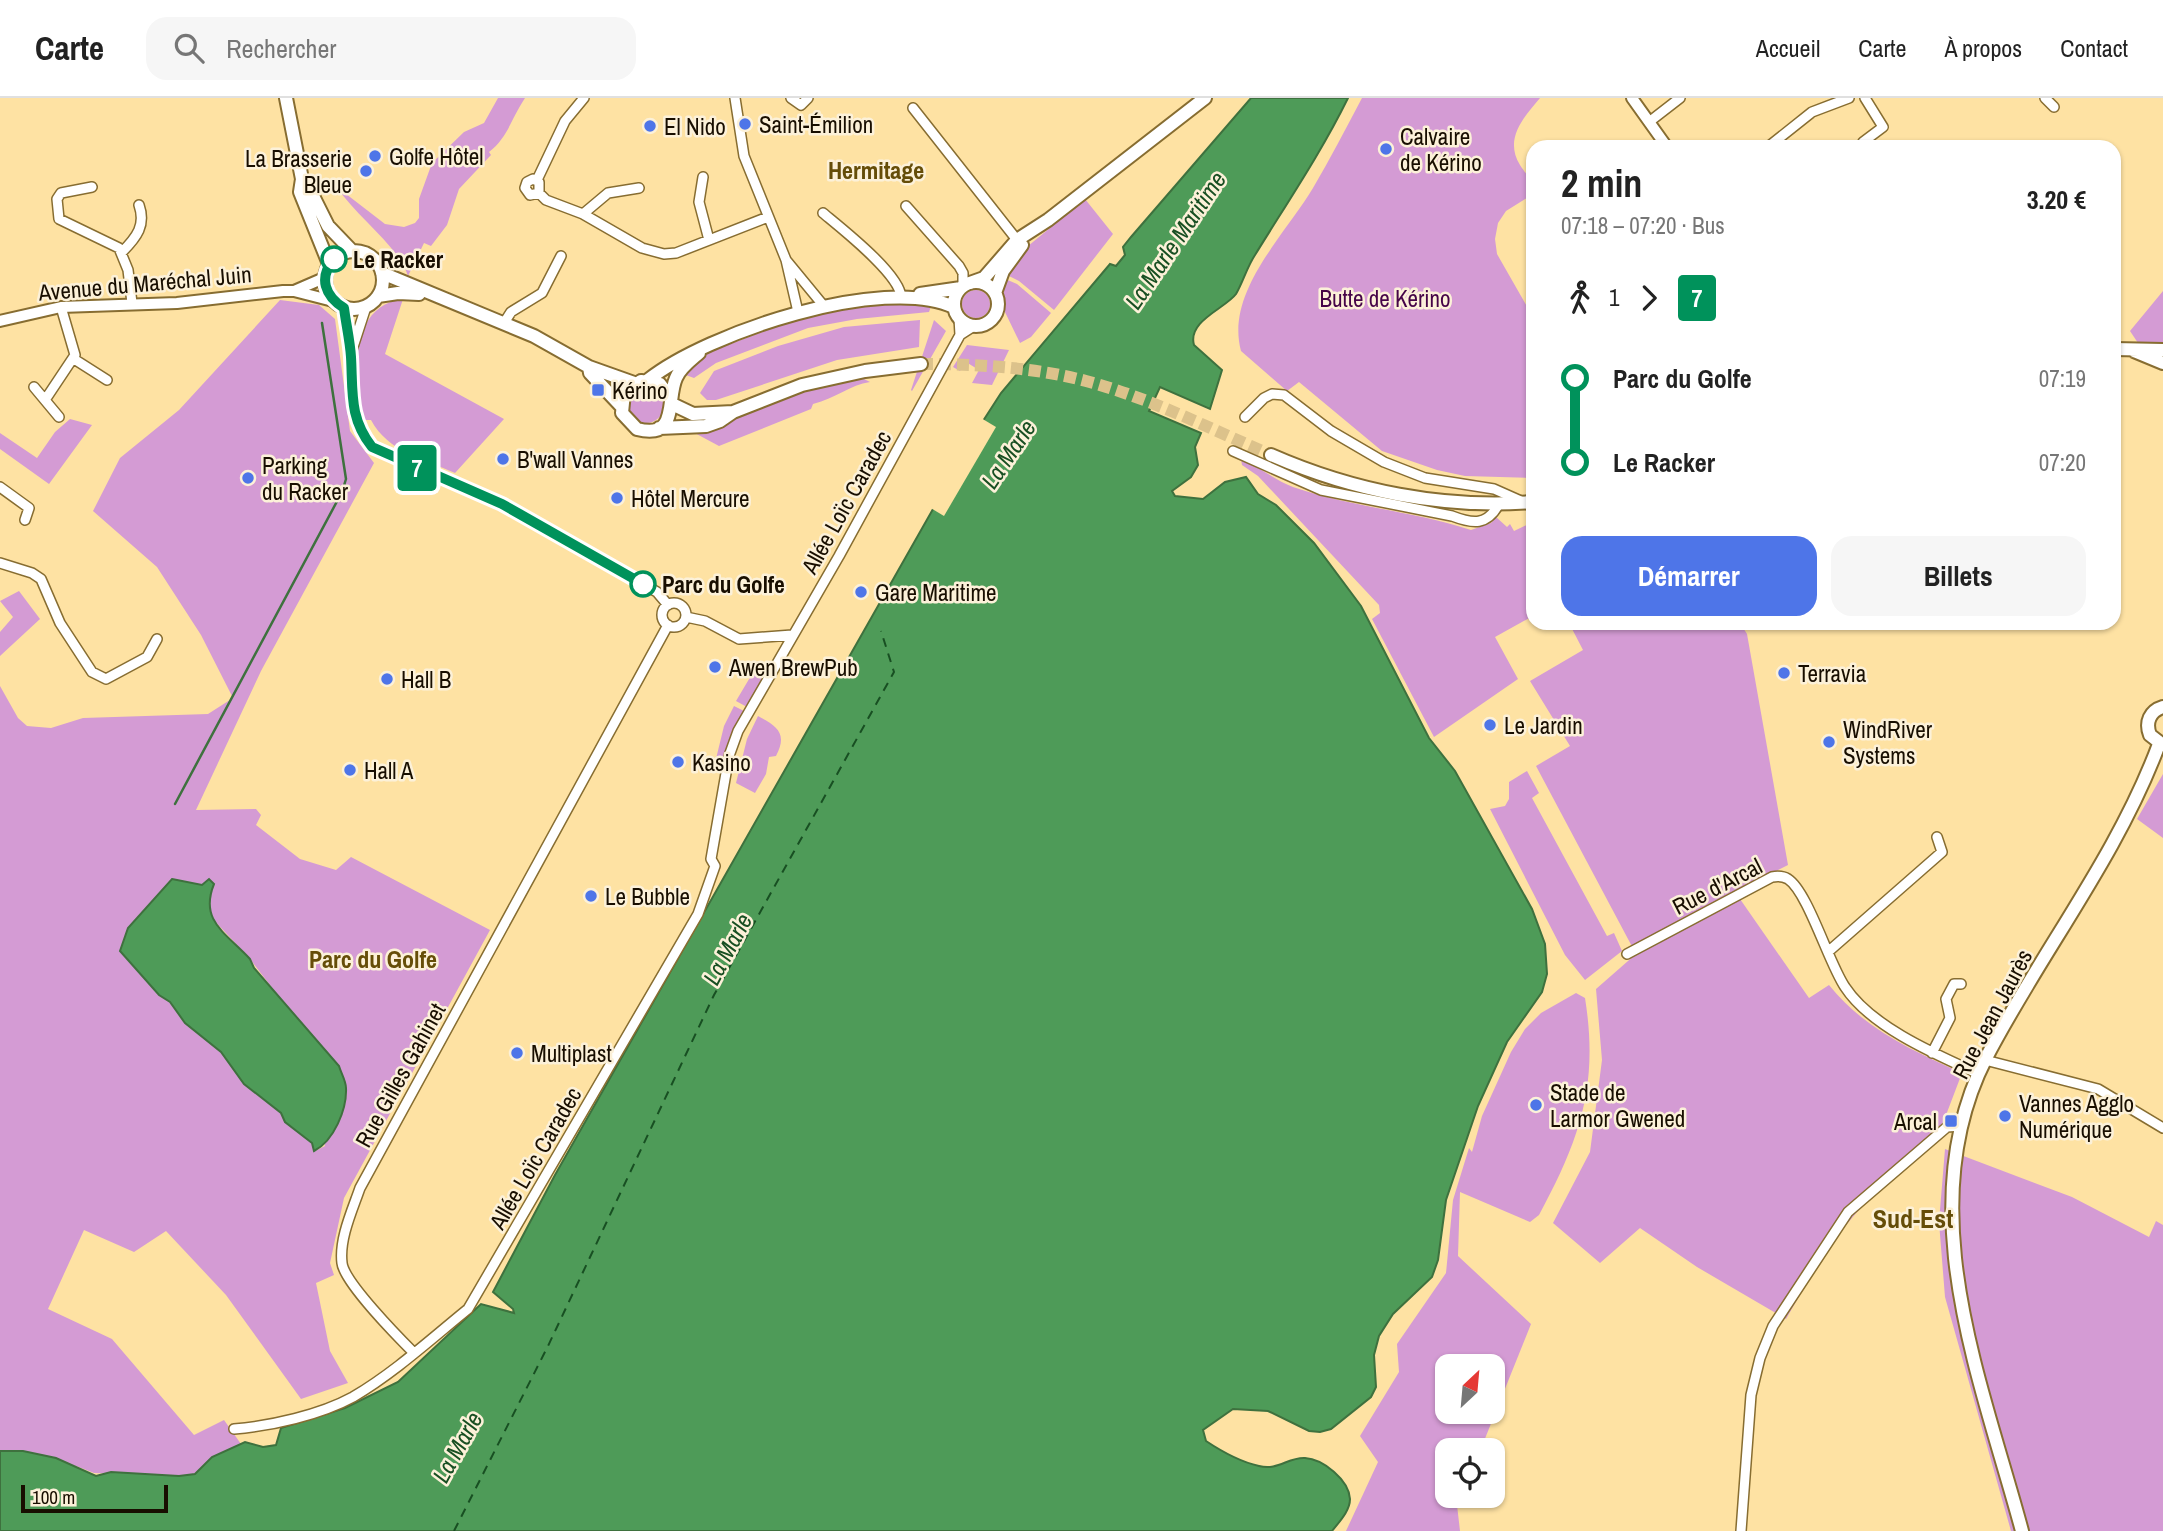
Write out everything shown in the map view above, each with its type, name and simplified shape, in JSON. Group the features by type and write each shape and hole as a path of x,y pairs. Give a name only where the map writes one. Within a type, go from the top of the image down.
{"main road":[{"path":"286,98 302,179 300,192 329,264"},
{"path":"965,286 984,278 1017,240 1205,98"},
{"path":"302,179 328,226 352,251 371,257 382,273 504,323 561,349 589,367 634,383 648,380 687,354 823,305 908,297 923,292 984,284 995,293 998,303 994,317 985,324 974,326 957,313 908,297"},
{"path":"995,293 1010,260 1048,219"},
{"path":"352,251 339,255 329,264 324,278 325,286 338,304 366,307 378,296 382,273"},
{"path":"957,313 965,286"},
{"path":"378,296 398,293 433,295"},
{"path":"659,428 669,418 678,373 711,345"},
{"path":"2121,350 2163,350"},
{"path":"2133,351 2163,363"},
{"path":"589,367 590,373 621,406 625,420 637,429 706,426 733,412 830,378 921,364"},
{"path":"648,380 665,388 672,401 693,414 733,412"},
{"path":"621,406 624,393 634,383"},
{"path":"1271,455 1333,480 1424,499 1499,504 1526,502"},
{"path":"2161,744 2150,735 2147,724 2152,713 2163,707"},
{"name":"Rue Jean Jaurès","path":"2022,1531 1967,1326 1956,1269 1953,1214 1961,1126 1985,1060 2106,856 2161,744"}],"street":[{"path":"537,180 565,121 584,98"},
{"path":"735,98 742,146 786,260 798,312"},
{"path":"791,98 801,105 808,98"},
{"path":"1632,98 1662,140"},
{"path":"1650,122 1680,98"},
{"path":"1777,140 1812,112 1849,98"},
{"path":"1865,98 1883,127 1866,140"},
{"path":"2045,98 2054,107"},
{"path":"913,108 1017,240"},
{"path":"703,177 699,202 709,240"},
{"path":"537,180 530,180 525,188 530,195 539,193"},
{"path":"537,180 541,188 539,193"},
{"path":"92,187 61,193 57,198 60,222 109,241 122,252 128,270 132,303"},
{"path":"583,214 608,193 639,188"},
{"path":"539,193 547,200 583,214 642,248 658,253 676,253 768,217"},
{"path":"122,252 139,231 143,219 139,205"},
{"path":"906,206 959,266 965,286"},
{"path":"823,213 867,249 908,297"},
{"path":"504,323 511,312 542,293 561,257"},
{"path":"786,260 823,305"},
{"name":"Avenue du Maréchal Juin","path":"0,321 61,307 177,303 294,291 324,278"},
{"name":"Avenue du Maréchal Juin","path":"294,291 338,304"},
{"path":"338,304 351,356 352,406 362,434 372,447 525,517 657,592 668,605"},
{"path":"45,400 74,359 75,352 61,307"},
{"path":"351,356 366,307"},
{"path":"957,313 960,335"},
{"name":"Allée Loïc Caradec","path":"234,1429 269,1426 351,1397 414,1353 468,1309 698,914 715,866 711,859 733,743 960,335 974,326"},
{"path":"74,359 107,380"},
{"path":"34,387 60,417"},
{"path":"1245,417 1264,398 1284,395 1331,431 1384,462 1450,484 1499,490 1526,501"},
{"path":"1233,451 1321,490 1452,516 1469,523 1476,524 1489,518 1499,504"},
{"path":"0,487 33,506 25,520"},
{"path":"0,563 32,573 41,579 60,623 94,675 106,679 147,657 157,639"},
{"path":"675,603 682,606 687,617 679,626 667,625 662,613 668,605 675,603"},
{"path":"687,617 705,621 739,639 792,635"},
{"name":"Rue Gilles Gahinet","path":"414,1353 351,1281 342,1265 344,1239 360,1188 667,625"},
{"path":"1829,951 1942,852 1937,837"},
{"name":"Rue d'Arcal","path":"1627,954 1778,876 1784,877 1794,885 1850,993 1898,1033 1932,1053 1979,1074"},
{"path":"1932,1053 1950,1018 1946,999 1954,984 1961,984"},
{"path":"1985,1060 2098,1089 2163,1128"},
{"path":"1741,1531 1751,1395 1760,1358 1773,1326 1848,1212 1948,1127 1961,1126"}],"green space":[{"path":"498,98 525,98 505,134 489,152 491,155 459,189 447,225 431,246 424,243 408,276 396,254 337,187 385,224 404,227 415,223 419,218 419,199 432,163 464,132 484,123"},
{"name":"Butte de Kérino","path":"1362,98 1540,98 1522,121 1515,138 1516,155 1526,174 1526,198 1506,211 1498,223 1495,239 1497,254 1526,305 1526,478 1465,476 1437,470 1382,451 1299,382 1287,391 1241,351 1238,329 1249,286 1332,155"},
{"path":"1085,199 1113,234 1054,310 1019,281 1005,274 1016,256"},
{"path":"1003,278 1017,284 1051,313 1031,337 1020,343 1004,310"},
{"path":"976,290 986,294 990,304 986,314 976,318 966,314 962,304 966,294"},
{"path":"2163,291 2163,343 2138,343 2130,331"},
{"path":"403,299 385,354 504,419 455,473 397,447 378,431 371,420 361,420 356,366 363,329 372,315 385,304"},
{"path":"280,300 319,305 335,319 350,431 374,463 261,671 196,810 256,809 261,815 256,825 300,859 336,870 351,857 490,930 344,1198 330,1263 334,1275 316,1283 330,1351 348,1383 301,1399 226,1295 166,1231 134,1252 84,1230 48,1309 112,1339 194,1435 224,1420 241,1444 192,1476 174,1477 94,1473 76,1466 0,1452 0,686 18,718 27,726 51,728 83,718 208,714 233,698 201,635 157,567 93,511 120,458 179,410","holes":["196,884 214,884 206,902 210,916 250,959 282,1001 325,1146 315,1151 312,1143 285,1122 281,1113 244,1084 221,1052 185,1023 170,1002 159,995 120,950 133,925 150,909"]},
{"path":"932,303 929,312 857,319 808,328 716,363 694,378 683,374 694,362 712,351 804,316 850,306"},
{"path":"920,320 919,347 837,360 716,400 707,400 700,393 714,371 778,346 844,327"},
{"path":"934,320 946,331 912,391 911,390"},
{"path":"967,345 1009,350 992,385 972,383 979,370 966,362 960,371 953,367"},
{"path":"862,378 870,382 719,446 691,431 708,430 792,395"},
{"path":"646,387 659,392 664,405 659,418 646,423 633,418 628,405 633,392"},
{"path":"70,419 92,425 49,484 0,449 0,433 37,458 55,432"},
{"path":"1241,459 1286,484 1315,494 1471,530 1491,523 1496,517 1507,527 1510,524 1514,531 1526,525 1526,620 1495,637 1518,679 1434,737 1372,619 1380,613 1379,605 1258,476 1242,465"},
{"path":"19,591 40,619 0,656 0,632 13,617 0,601"},
{"path":"1573,630 1744,630 1788,865 1739,890 1740,899 1809,998 1829,985 1857,1014 1873,1026 1907,1047 1962,1073 1935,1144 1893,1177 1857,1212 1827,1248 1786,1319 1697,1267 1640,1228 1600,1263 1553,1223 1590,1152 1602,1060 1596,989 1636,954 1536,766 1570,746 1530,681 1583,650"},
{"path":"758,664 769,670 747,707 736,701"},
{"path":"734,706 744,711 735,726 722,772 714,767 724,726"},
{"path":"758,716 779,731 781,741 776,756 769,757 766,774 755,793 736,783 747,739"},
{"path":"1527,771 1539,793 1532,798 1607,936 1614,933 1622,951 1585,980 1565,955 1490,809 1505,806 1509,799 1509,782"},
{"path":"2163,774 2163,838 2137,819"},
{"path":"1576,993 1585,998 1589,1029 1587,1085 1575,1136 1539,1215 1530,1222 1460,1192 1458,1256 1531,1324 1505,1389 1505,1354 1435,1354 1435,1424 1491,1424 1485,1438 1435,1438 1435,1508 1457,1508 1460,1531 1346,1531 1378,1462 1360,1436 1399,1372 1397,1344 1446,1273 1453,1200 1469,1148 1472,1152 1482,1116 1511,1052 1525,1029 1541,1013"},
{"path":"1945,1149 2072,1197 2149,1237 2156,1221 2163,1225 2163,1531 2011,1531 1945,1297 1939,1222"}],"water":[{"path":"1251,98 1348,98 1315,158 1252,260 1236,294 1196,329 1193,336 1194,345 1222,370 1210,409 1160,387 1149,411 1201,433 1195,447 1198,465 1191,477 1172,491 1175,496 1203,499 1225,482 1246,477 1258,494 1276,505 1314,543 1361,606 1429,738 1455,771 1532,909 1545,944 1547,974 1542,992 1507,1042 1478,1106 1446,1200 1438,1260 1432,1277 1393,1314 1379,1336 1374,1355 1376,1387 1371,1397 1331,1429 1320,1432 1309,1431 1268,1411 1233,1409 1203,1430 1206,1441 1231,1456 1252,1464 1272,1467 1305,1458 1327,1466 1345,1485 1350,1499 1346,1512 1332,1531 0,1531 0,1451 23,1451 56,1458 96,1476 111,1472 179,1476 195,1474 212,1457 245,1442 263,1447 276,1445 281,1428 345,1408 398,1382 481,1304 514,1313 513,1309 493,1292 555,1175 983,421 1001,393 1110,264 1116,266 1125,255 1123,247 1131,237"},
{"path":"172,879 202,885 209,879 214,884 210,908 217,926 250,959 254,968 339,1066 346,1088 342,1115 328,1140 314,1151 312,1143 285,1122 281,1113 244,1084 221,1052 185,1023 170,1002 159,995 120,951 128,928"}],"pier":[{"path":"981,418 996,427 944,516 929,507"}],"waterway":[{"path":"175,804 342,492 346,479 322,323"}],"ferry route":[{"path":"454,1531 548,1346 714,995 894,672 881,631"}],"tunnel":[{"path":"921,364 1004,367 1046,372 1086,381 1157,405 1271,455"}],"bus line":[{"name":"7","path":"334,259 326,271 325,286 333,301 344,308 351,356 352,406 356,422 372,447 502,504 643,584"}],"place":[{"name":"Saint-Émilion","path":"745,124"},
{"name":"El Nido","path":"650,126"},
{"name":"Calvaire de Kérino","path":"1386,149"},
{"name":"Golfe Hôtel","path":"375,156"},
{"name":"La Brasserie Bleue","path":"366,171"},
{"name":"Le Racker","path":"334,259"},
{"name":"Kérino","path":"598,390"},
{"name":"B'wall Vannes","path":"503,459"},
{"name":"Parking du Racker","path":"248,478"},
{"name":"Hôtel Mercure","path":"617,498"},
{"name":"Parc du Golfe","path":"643,584"},
{"name":"Gare Maritime","path":"861,592"},
{"name":"Awen BrewPub","path":"715,667"},
{"name":"Terravia","path":"1784,673"},
{"name":"Hall B","path":"387,679"},
{"name":"Le Jardin","path":"1490,725"},
{"name":"WindRiver Systems","path":"1829,742"},
{"name":"Kasino","path":"678,762"},
{"name":"Hall A","path":"350,770"},
{"name":"Le Bubble","path":"591,896"},
{"name":"Multiplast","path":"517,1053"},
{"name":"Stade de Larmor Gwened","path":"1536,1105"},
{"name":"Vannes Agglo Numérique","path":"2005,1116"},
{"name":"Arcal","path":"1951,1121"}],"district":[{"name":"Hermitage","path":"876,170"},
{"name":"Parc du Golfe","path":"373,959"},
{"name":"Sud-Est","path":"1913,1218"}],"water label":[{"name":"La Marle Maritime","path":"1175,240"},
{"name":"La Marle","path":"1008,454"},
{"name":"La Marle","path":"727,949"},
{"name":"La Marle","path":"457,1447"}]}
